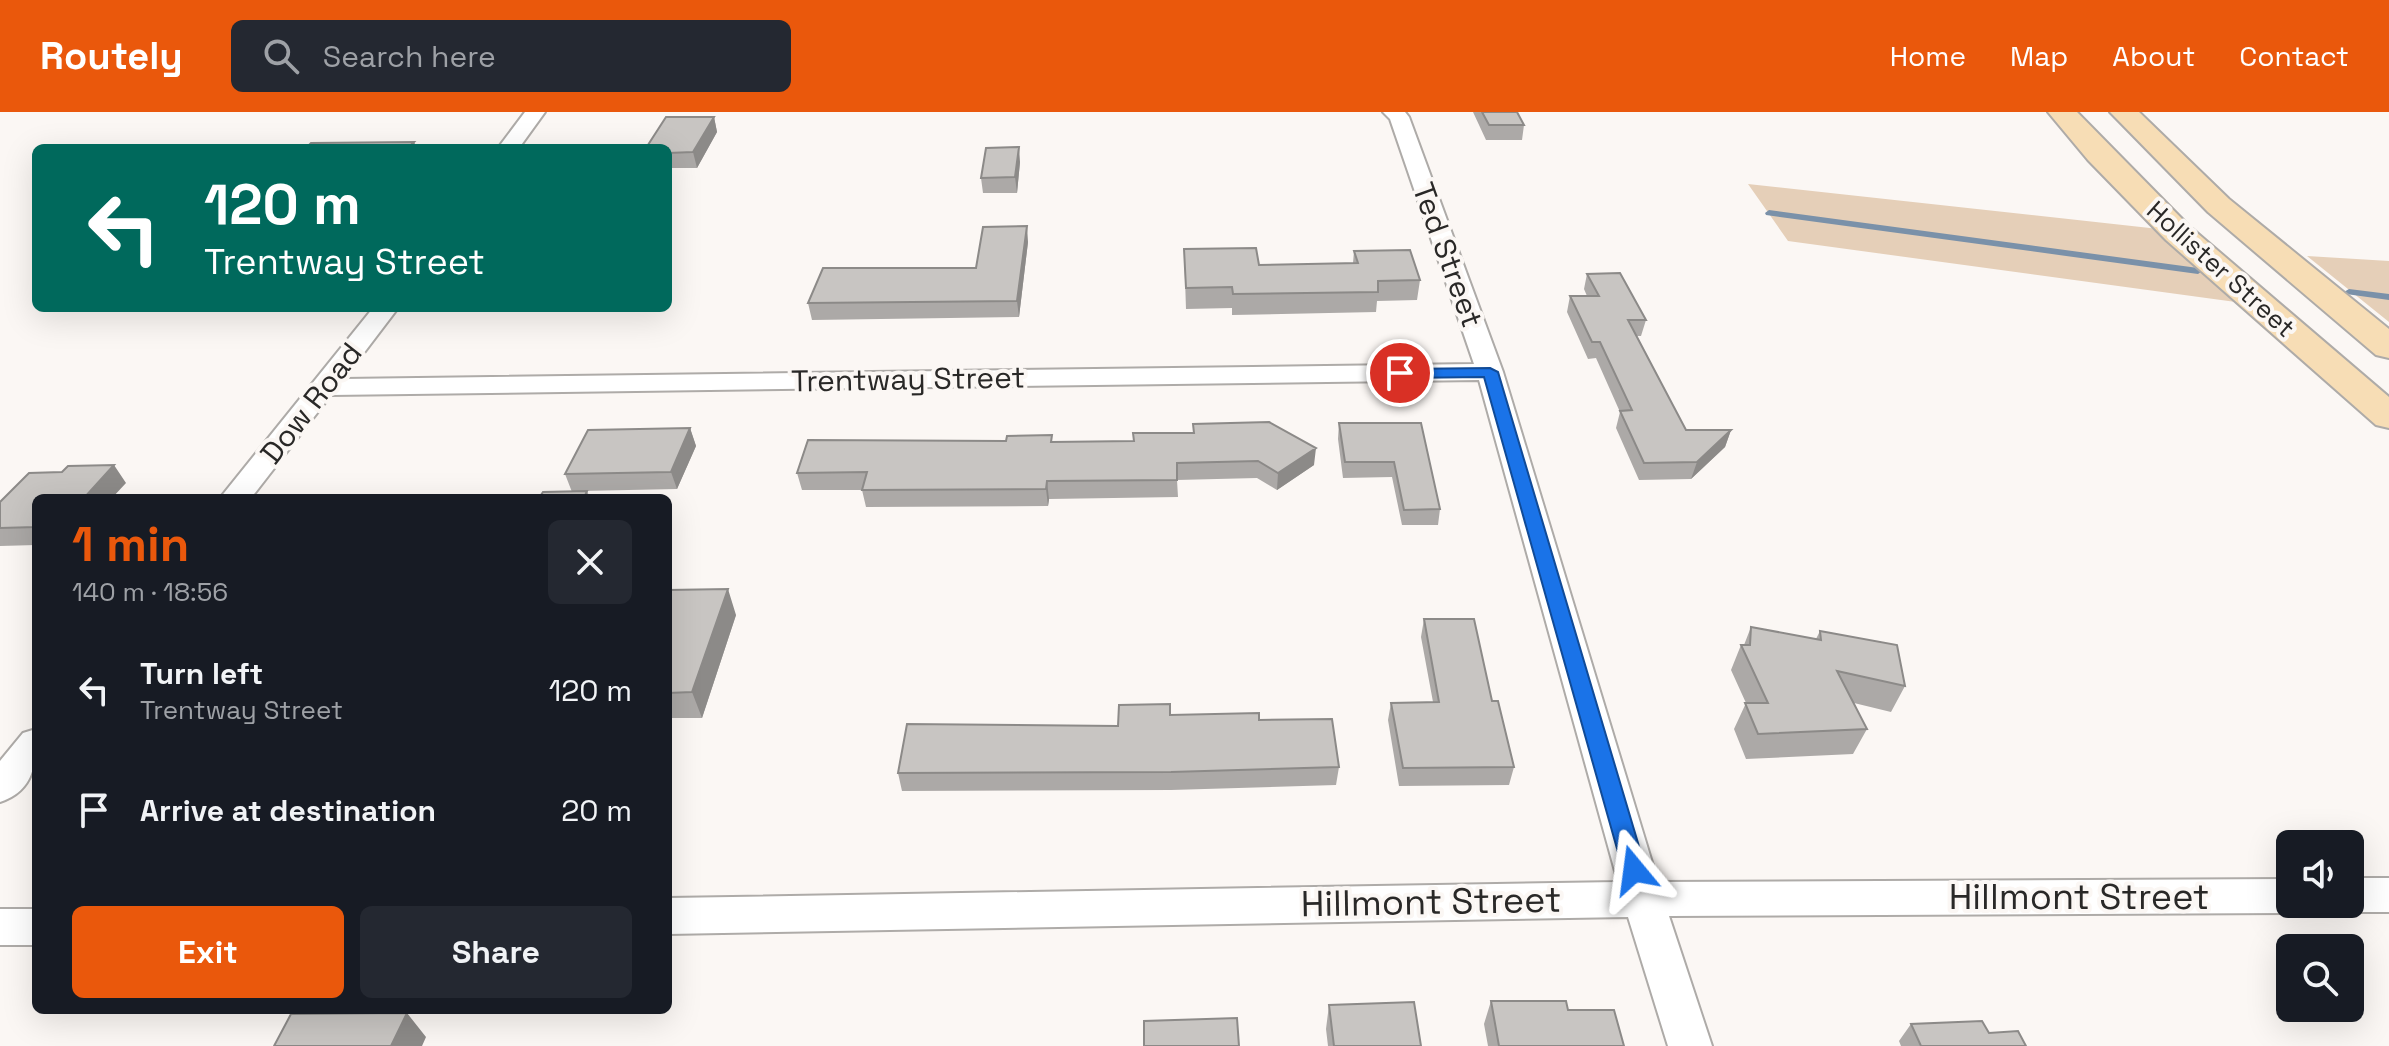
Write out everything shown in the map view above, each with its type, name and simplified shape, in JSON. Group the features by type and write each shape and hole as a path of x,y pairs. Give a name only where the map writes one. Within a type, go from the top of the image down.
{"main road":[{"name":"Hollister Street","path":"2062,112 2097,155 2166,221 2389,417"},
{"name":"Hollister Street","path":"2124,112 2166,159 2212,200 2389,347"}],"street":[{"path":"511,144 535,112"},
{"name":"Ted Street","path":"1393,112 1399,117 1490,372 1643,899 1690,1046"},
{"name":"Dow Road","path":"238,494 383,312"},
{"name":"Trentway Street","path":"326,387 1490,372"},
{"path":"0,787 32,748"},
{"path":"2364,895 2389,895"},
{"name":"Hillmont Street","path":"672,916 1643,899 2276,896"},
{"path":"0,927 32,927"}],"shaded area":[{"path":"1748,184 2159,229 2243,303 1788,241"},
{"path":"2307,256 2389,261 2389,322"}],"building":[{"path":"1482,112 1517,112 1524,125 1489,125"},
{"path":"666,117 714,117 693,152 672,153 672,144 649,144"},
{"path":"414,142 412,144 311,143"},
{"path":"1019,147 1015,177 981,178 986,148"},
{"path":"1027,226 1017,301 808,303 823,268 976,268 983,227"},
{"path":"1256,248 1259,265 1358,263 1354,251 1410,250 1420,280 1378,281 1378,292 1233,294 1232,287 1186,288 1184,249"},
{"path":"1620,273 1646,320 1628,320 1686,430 1731,430 1697,462 1644,463 1620,411 1632,410 1600,342 1592,342 1570,296 1599,296 1587,274"},
{"path":"1269,422 1316,448 1278,473 1258,461 1177,463 1177,480 1047,481 1046,489 862,490 867,472 797,473 808,440 1006,441 1007,436 1052,435 1051,442 1134,441 1133,433 1194,433 1193,424"},
{"path":"1339,423 1421,423 1440,509 1404,510 1394,462 1345,462"},
{"path":"690,428 671,472 565,474 588,430"},
{"path":"114,465 88,494 32,494 32,527 0,528 0,502 29,473 62,472 68,466"},
{"path":"587,491 586,494 542,494"},
{"path":"728,589 692,692 672,693 672,590"},
{"path":"1424,619 1474,619 1492,701 1498,701 1514,767 1403,768 1391,703 1439,702"},
{"path":"1751,627 1821,640 1820,631 1897,645 1905,686 1837,671 1867,729 1758,734 1745,703 1768,703 1741,645 1750,645"},
{"path":"1170,704 1170,715 1259,713 1259,720 1332,719 1339,767 1171,772 898,773 907,724 1118,726 1119,705"},
{"path":"1491,1001 1566,1001 1568,1010 1614,1010 1624,1046 1499,1046"},
{"path":"1414,1002 1421,1046 1334,1046 1329,1005"},
{"path":"291,1014 407,1014 391,1046 274,1046"},
{"path":"1237,1018 1239,1046 1144,1046 1144,1021"},
{"path":"1982,1021 1989,1033 2018,1031 2026,1046 1921,1046 1911,1024"}],"waterway":[{"path":"1769,213 2198,271"},
{"path":"2349,292 2389,297"}],"route":[{"path":"1400,373 1490,372 1634,870"}]}
